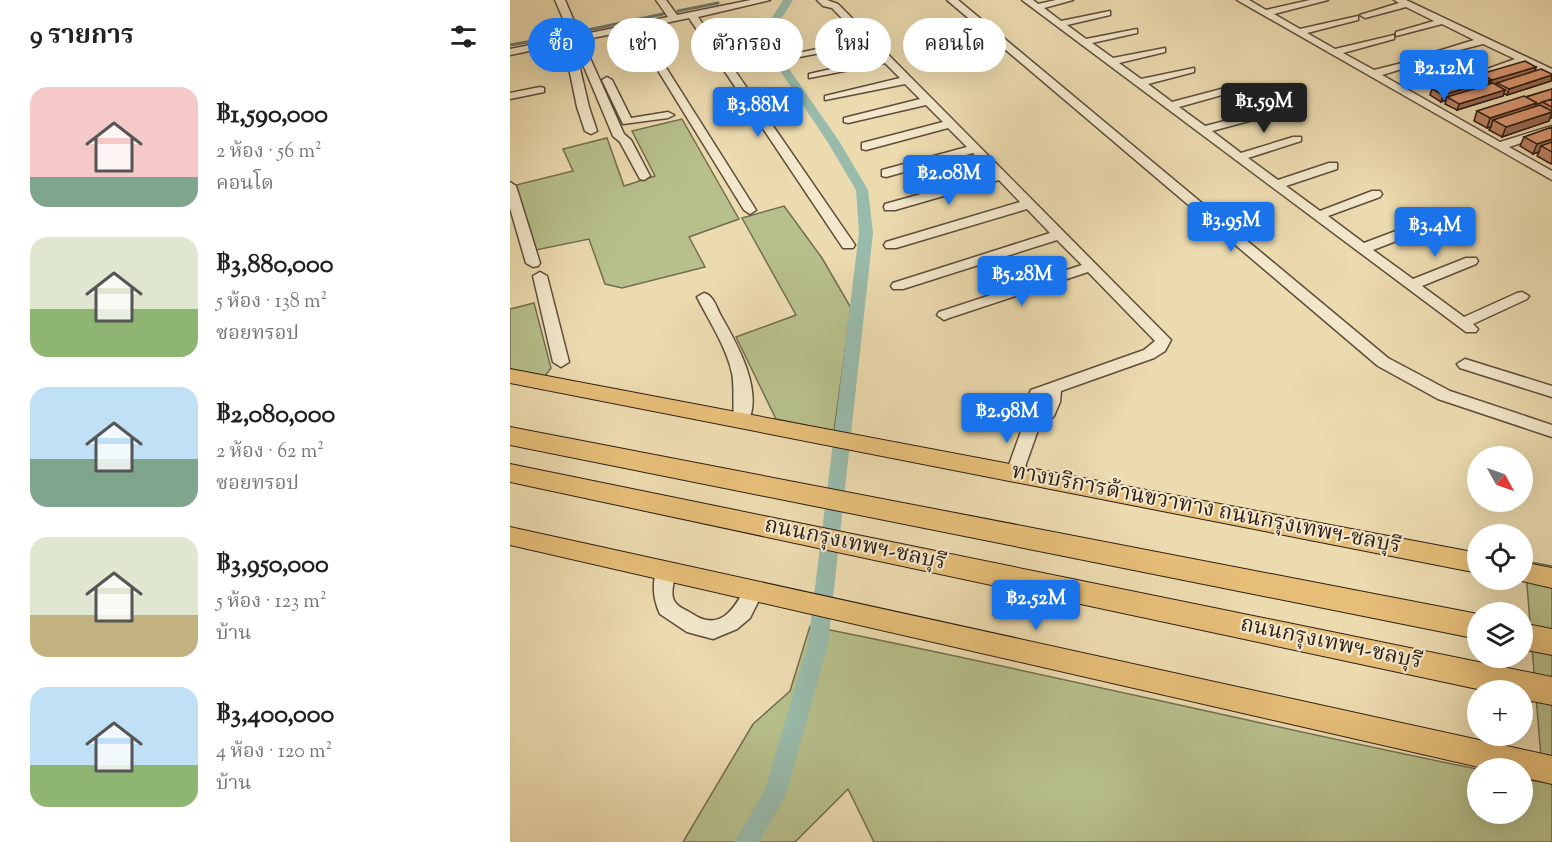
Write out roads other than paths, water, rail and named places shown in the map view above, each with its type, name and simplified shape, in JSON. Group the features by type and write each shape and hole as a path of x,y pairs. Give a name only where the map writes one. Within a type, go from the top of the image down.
{"highway":[{"name":"ถนนกรุงเทพฯ-ชลบุรี","path":"510,436 1467,625"},
{"name":"ถนนกรุงเทพฯ-ชลบุรี","path":"510,473 1552,690"}],"main road":[{"name":"ทางบริการด้านขวาทาง ถนนกรุงเทพฯ-ชลบุรี","path":"510,376 1467,561"},
{"path":"510,536 1552,770"},
{"path":"1533,574 1552,578"}],"street":[{"path":"560,0 568,18"},
{"path":"661,0 674,18 765,0"},
{"path":"952,0 1383,362 1412,382 1438,393 1552,431"},
{"path":"1032,4 1068,0"},
{"path":"1242,0 1373,74 1417,94 1455,120 1552,175"},
{"path":"1265,13 1323,0"},
{"path":"831,2 847,18"},
{"path":"1299,32 1360,17 1403,2 1552,73"},
{"path":"1032,4 1467,326 1522,296"},
{"path":"1060,24 1107,13"},
{"path":"691,14 848,245"},
{"path":"1334,52 1443,21"},
{"path":"1084,42 1134,31"},
{"path":"1373,74 1484,40"},
{"path":"510,52 528,49"},
{"path":"1111,62 1161,50"},
{"path":"1480,75 1524,60"},
{"path":"891,63 1163,340 1160,347 1149,354 1053,390 1054,399 1042,421 1031,426 1016,473"},
{"path":"595,69 627,122 668,115"},
{"path":"1140,83 1190,70"},
{"path":"580,72 583,107 591,131"},
{"path":"591,72 619,136 626,140 644,176"},
{"path":"664,72 750,210"},
{"path":"813,76 830,72"},
{"path":"829,98 907,80"},
{"path":"510,96 540,90"},
{"path":"1171,106 1225,91"},
{"path":"848,120 927,101"},
{"path":"1455,120 1475,114"},
{"path":"1203,130 1260,115"},
{"path":"866,146 950,124"},
{"path":"1499,146 1552,129"},
{"path":"1239,157 1297,139"},
{"path":"886,173 975,149"},
{"path":"1276,185 1333,166"},
{"path":"890,207 1000,176"},
{"path":"510,186 514,215 537,269 561,362"},
{"path":"1317,216 1376,194"},
{"path":"891,245 1028,204"},
{"path":"1362,249 1422,226"},
{"path":"898,286 1058,235"},
{"path":"1411,285 1471,261"},
{"path":"944,315 1090,267"},
{"path":"704,297 742,372 745,401 741,420"},
{"path":"1465,364 1552,392"},
{"path":"666,571 663,595 667,608 694,626 713,630 730,623 743,612 754,590"}],"waterway":[{"path":"746,842 775,795 818,644 866,233 862,190 833,141 771,50 770,29 788,0"},
{"path":"678,11 718,3"},
{"path":"595,28 663,14"},
{"path":"510,45 528,42"}]}
